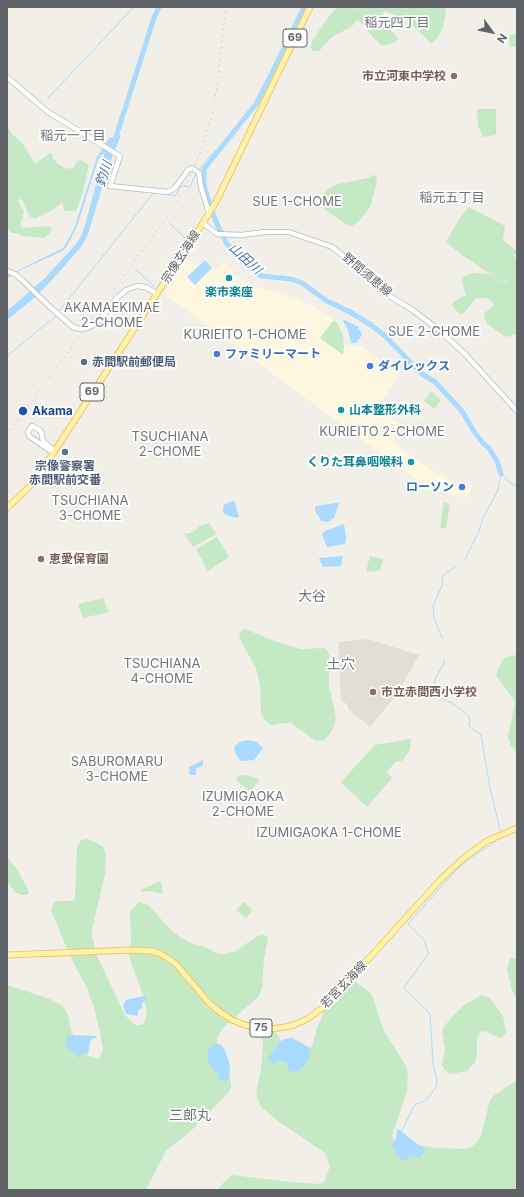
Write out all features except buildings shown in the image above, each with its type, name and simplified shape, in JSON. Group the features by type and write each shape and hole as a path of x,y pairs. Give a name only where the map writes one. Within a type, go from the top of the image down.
{"main road":[{"name":"宗像玄海線","path":"7,508 30,486 210,213 310,7"},
{"path":"7,77 48,112 120,156 110,186 168,192 175,188 188,170 192,168 198,172 201,187 210,213"},
{"name":"野間須恵線","path":"203,224 219,234 228,235 242,236 265,232 288,232 332,247 352,263 380,290 414,311 440,331 465,354 517,411"},
{"path":"11,273 30,287 73,327 80,329 87,328 97,323 116,299 126,290 137,286 146,287 157,294"},
{"path":"34,426 41,431 43,441 54,451 49,450 29,436 28,432 30,428 34,426"},
{"name":"若宮玄海線","path":"7,955 132,950 151,951 165,956 179,966 210,1004 232,1020 245,1025 270,1029 294,1025 309,1018 327,1004 442,878 465,857 492,839 517,828"}],"shaded area":[{"path":"186,259 198,266 205,259 215,271 223,263 225,263 240,278 252,286 299,299 330,316 337,323 341,331 344,346 359,345 399,375 380,403 378,403 375,407 402,426 392,442 433,471 457,484 471,486 468,496 465,498 438,491 414,478 166,295 165,291"},
{"path":"368,639 419,655 397,694 370,727 348,709 348,705 341,700 338,642"}],"green space":[{"path":"337,7 356,7 357,10 360,7 447,7 445,9 446,13 442,29 437,39 431,43 408,21 385,11 382,14 382,20 398,40 393,43 382,46 358,19 351,27 332,37 319,51 312,51 312,41"},
{"path":"517,34 517,47 510,47 508,36"},
{"path":"477,109 496,109 496,135 483,137 478,126"},
{"path":"7,126 13,135 23,144 35,164 50,153 57,163 63,167 70,169 74,167 77,161 80,160 89,165 83,192 76,211 65,211 62,203 51,211 36,218 30,217 23,202 19,198 18,200 24,212 20,226 23,228 49,226 52,229 44,238 23,236 17,233 12,233 7,229"},
{"path":"373,175 376,176 377,182 370,207 360,220 352,226 347,225 324,209 322,200 324,194 329,188 338,184 368,178"},
{"path":"469,207 505,226 503,240 517,251 514,256 515,259 517,255 517,334 506,337 486,323 484,313 494,304 488,298 476,298 464,313 460,314 452,306 453,302 466,295 462,282 463,278 467,275 474,273 489,274 505,283 510,278 505,282 498,279 462,255 446,242 459,219"},
{"path":"333,321 337,323 343,335 343,355 320,338"},
{"path":"431,391 441,400 434,409 424,401"},
{"path":"444,502 450,505 446,528 440,528"},
{"path":"209,523 216,534 193,547 184,533 188,534 193,532 200,526"},
{"path":"217,537 229,557 208,571 196,549"},
{"path":"370,556 383,559 380,571 366,572"},
{"path":"103,598 109,612 83,618 78,604"},
{"path":"245,629 277,642 301,649 324,648 328,651 329,685 336,718 330,734 324,740 317,741 313,739 291,723 273,725 269,724 263,718 261,713 260,684 256,668 242,643 239,634"},
{"path":"517,655 517,752 511,746 508,737 515,702 496,676 505,657"},
{"path":"411,739 410,750 402,761 395,762 387,772 392,778 367,807 341,782 375,745"},
{"path":"246,775 260,780 250,791 237,781 238,776"},
{"path":"86,839 102,846 106,853 105,874 92,930 97,956 125,1015 135,1025 144,1023 147,1015 144,997 130,960 129,953 131,940 130,912 139,902 148,905 173,932 182,938 219,954 236,951 257,936 264,935 268,937 264,960 262,988 259,996 224,1027 217,1037 217,1045 230,1077 231,1087 229,1092 193,1129 166,1151 146,1190 7,1190 7,985 50,999 61,1005 68,1015 71,1030 76,1040 85,1053 97,1059 100,1057 103,1050 94,1007 87,988 71,958 51,910 54,903 58,901 72,901 75,899 77,847 81,840"},
{"path":"7,857 16,868 28,889 29,893 26,895 21,895 15,892 7,882"},
{"path":"161,881 163,894 150,891 142,892 140,890"},
{"path":"244,902 253,910 246,918 236,910"},
{"path":"511,958 517,960 517,998 512,990 507,970"},
{"path":"350,980 359,984 373,997 383,1029 406,1066 408,1077 407,1092 392,1135 393,1139 436,1148 469,1148 475,1144 481,1136 490,1100 493,1096 517,1080 517,1190 218,1190 232,1175 290,1182 320,1184 324,1182 330,1166 325,1153 278,1121 260,1106 256,1093 261,1070 263,1042 259,1030 264,1026 273,1031 277,1034 282,1043 305,1056 312,1046 318,1025 329,1001 338,988"},
{"path":"482,995 489,997 503,1016 506,1032 503,1037 500,1038 485,1031 480,1032 477,1038 477,1055 475,1062 467,1071 450,1074 442,1065 445,1050 442,1031 443,1028 464,1005"}],"water":[{"path":"121,135 109,165 88,234 82,246 34,298 7,320 7,311 45,278 76,244 81,236 105,151 98,160 77,226 64,250 19,271 7,279 7,276 63,248 74,229 97,157 109,138"},
{"path":"205,260 212,268 195,285 187,277"},
{"path":"342,319 359,327 358,329 362,332 362,335 356,343 351,343 348,330"},
{"path":"234,500 239,517 236,518 224,514 223,510 224,505"},
{"path":"339,503 334,518 328,522 321,521 315,507"},
{"path":"344,524 346,537 345,544 327,547 322,534 325,531"},
{"path":"343,556 341,566 323,567 319,558"},
{"path":"248,740 257,742 263,748 254,760 241,761 235,753 234,747 240,742"},
{"path":"203,760 203,765 196,769 196,775 190,775 189,767"},
{"path":"142,996 146,997 146,1000 142,1003 142,1008 138,1011 138,1016 126,1014 123,1005 126,1000"},
{"path":"68,1035 96,1036 97,1038 91,1039 88,1054 82,1053 80,1058 68,1048 65,1043"},
{"path":"292,1038 309,1047 311,1051 306,1064 298,1071 293,1072 289,1071 287,1064 284,1061 273,1064 267,1059 282,1040"},
{"path":"215,1044 220,1044 224,1048 230,1065 229,1079 226,1081 219,1080 218,1074 208,1062 208,1051"},
{"path":"397,1128 425,1150 420,1157 412,1156 402,1160 397,1155 392,1145 396,1139"}],"waterway":[{"path":"48,98 134,7"},
{"name":"釣川","path":"114,143 154,18 159,7"},
{"name":"山田川","path":"304,7 256,104 204,169 204,185 218,226 227,244 261,276 291,279 302,283 327,301 350,312 371,325 385,336 422,374 435,382 462,411 473,430 489,448 497,461 501,474"},
{"name":"山田川","path":"199,170 208,158 228,139"},
{"path":"161,193 175,196 181,186 190,187 196,174"},
{"path":"59,311 154,192"},
{"path":"169,223 187,240"},
{"path":"135,269 155,287"},
{"path":"7,356 56,316"},
{"path":"465,559 478,533 483,518 498,490 501,474"},
{"name":"山田川","path":"502,474 508,481 517,487"},
{"path":"442,638 434,618 433,606 442,586 443,576 455,567"},
{"path":"444,659 444,663 435,679 434,693 440,698 459,708 470,718 469,726 481,735 490,788 500,830"},
{"path":"401,1132 413,1108 416,1104 425,1101 428,1098 436,1087 437,1081 433,1063 430,1014 404,988 428,954 425,941 408,924 457,869 495,841"}],"railway":[{"path":"7,435 168,216 188,181 201,151 212,114 217,86 226,7"}],"place":[{"name":"市立河東中学校","path":"454,76"},
{"name":"楽市楽座","path":"229,278"},
{"name":"ファミリーマート","path":"217,354"},
{"name":"赤間駅前郵便局","path":"84,362"},
{"name":"ダイレックス","path":"370,366"},
{"name":"山本整形外科","path":"341,410"},
{"name":"Akama","path":"23,411"},
{"name":"宗像警察署 赤間駅前交番","path":"65,452"},
{"name":"くりた耳鼻咽喉科","path":"411,462"},
{"name":"ローソン","path":"462,487"},
{"name":"恵愛保育園","path":"41,559"},
{"name":"市立赤間西小学校","path":"373,692"}],"district":[{"name":"稲元四丁目","path":"397,23"},
{"name":"稲元一丁目","path":"73,136"},
{"name":"稲元五丁目","path":"452,198"},
{"name":"SUE 1-CHOME","path":"297,202"},
{"name":"AKAMAEKIMAE 2-CHOME","path":"112,316"},
{"name":"SUE 2-CHOME","path":"434,332"},
{"name":"KURIEITO 1-CHOME","path":"245,335"},
{"name":"KURIEITO 2-CHOME","path":"382,432"},
{"name":"TSUCHIANA 2-CHOME","path":"170,444"},
{"name":"TSUCHIANA 3-CHOME","path":"90,508"},
{"name":"大谷","path":"312,597"},
{"name":"土穴","path":"341,665"},
{"name":"TSUCHIANA 4-CHOME","path":"162,672"},
{"name":"SABUROMARU 3-CHOME","path":"117,770"},
{"name":"IZUMIGAOKA 2-CHOME","path":"243,804"},
{"name":"IZUMIGAOKA 1-CHOME","path":"329,833"},
{"name":"三郎丸","path":"190,1116"}]}
